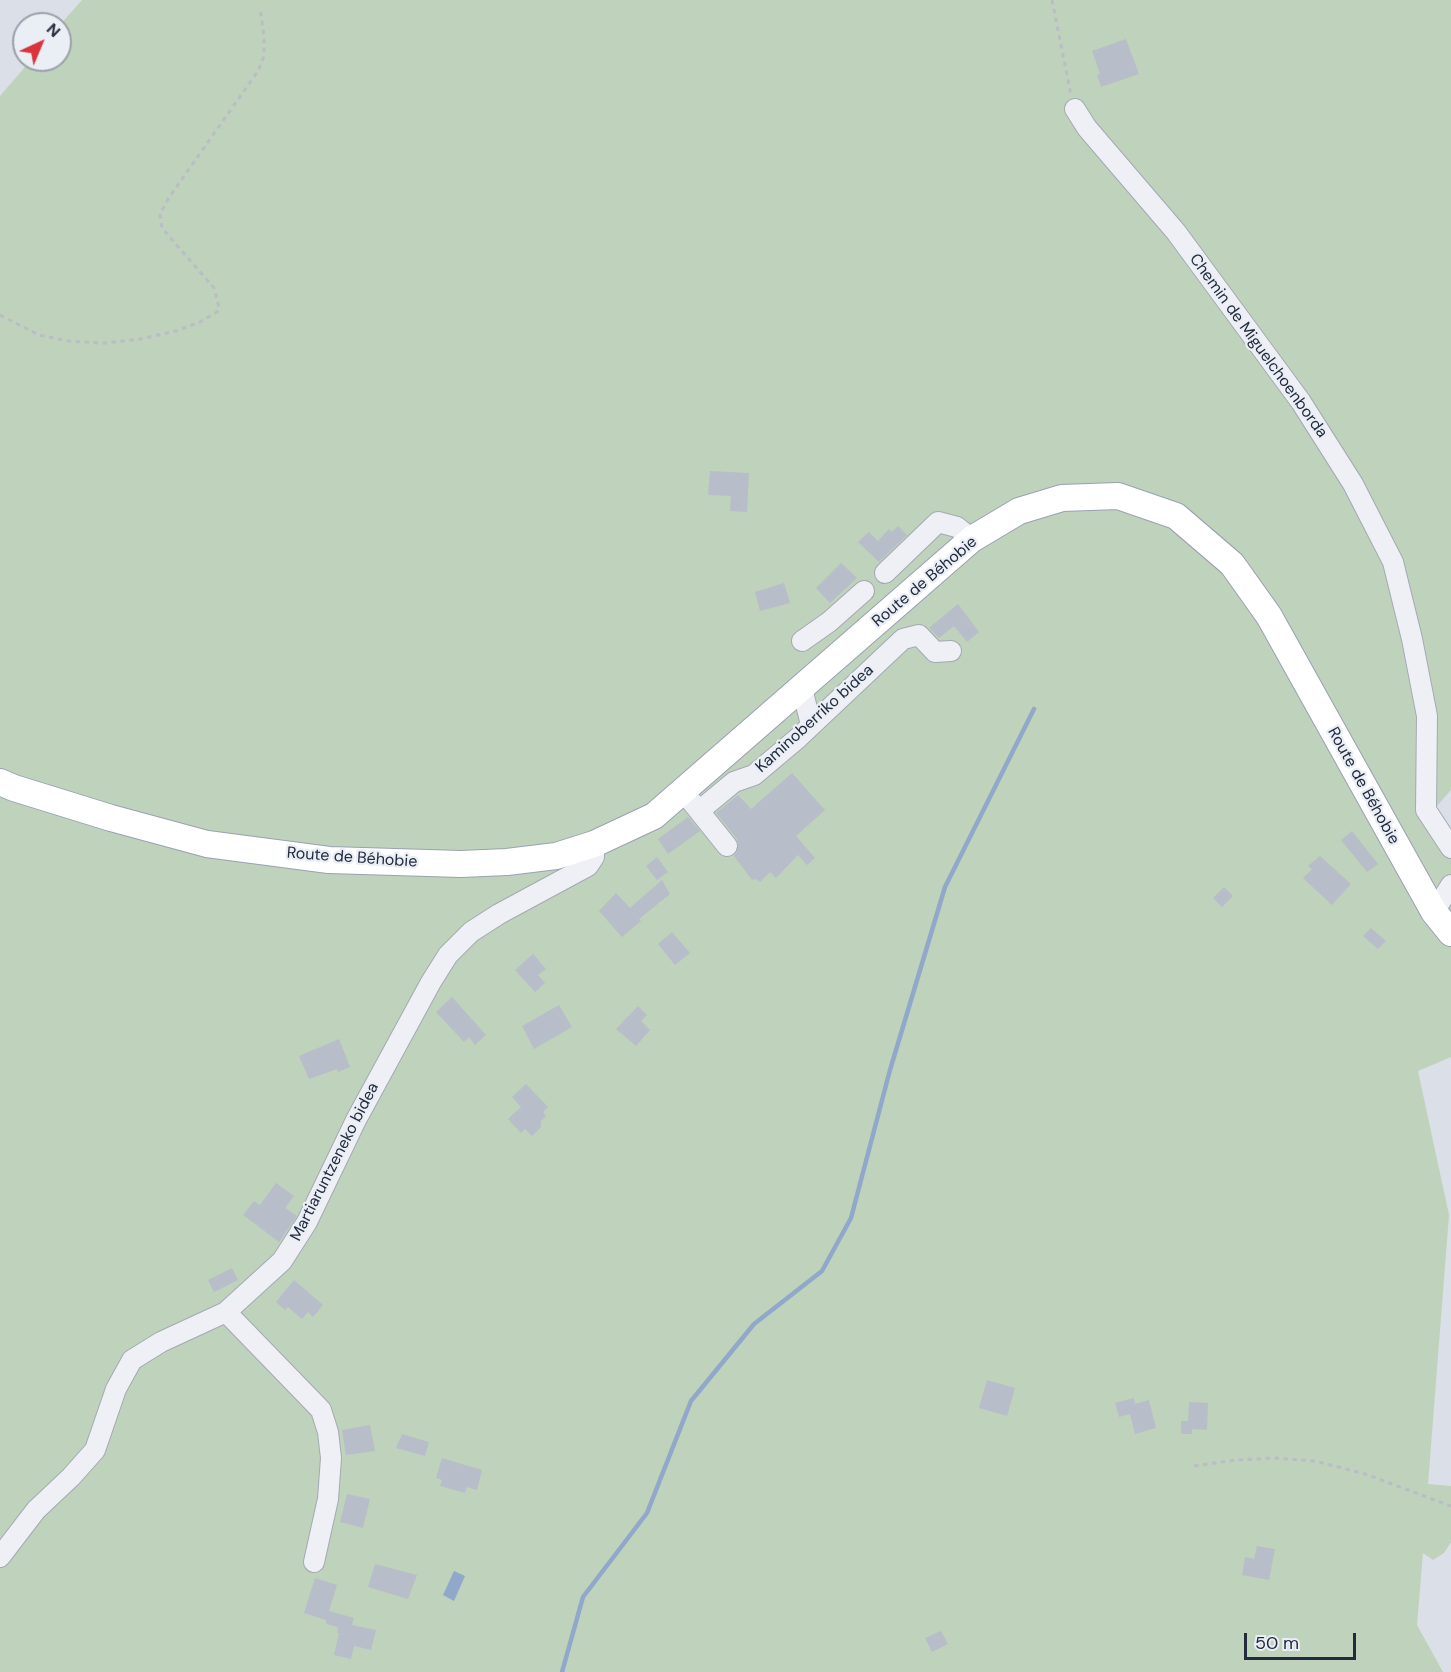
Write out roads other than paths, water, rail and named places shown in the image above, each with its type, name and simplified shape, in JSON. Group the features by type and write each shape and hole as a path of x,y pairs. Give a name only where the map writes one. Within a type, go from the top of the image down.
{"main road":[{"name":"Route de Béhobie","path":"0,782 111,818 204,836 330,848 460,852 594,844 654,816 972,539 1019,511 1062,498 1118,496 1176,516 1232,564 1269,616 1434,912 1451,933"}],"street":[{"name":"Chemin de Miguelchoenborda","path":"1075,108 1087,128 1176,232 1301,402 1353,484 1388,552 1393,562 1412,639 1426,716 1426,810 1451,848"},
{"path":"885,573 938,522 957,527 972,539"},
{"path":"802,642 864,591"},
{"path":"829,622 845,650"},
{"name":"Kaminoberriko bidea","path":"699,811 734,782 754,775 812,725 903,639 919,635 935,652 951,651"},
{"path":"802,688 812,725"},
{"path":"683,791 727,846"},
{"name":"Martiaruntzeneko bidea","path":"0,1557 36,1510 71,1477 95,1450 116,1389 132,1360 161,1342 226,1312 282,1261 307,1222 356,1120 430,982 448,954 471,932 499,914 588,866 594,857 594,844"},
{"path":"1434,912 1451,885"},
{"path":"226,1312 321,1410 328,1432 331,1458 327,1499 314,1562"}],"water":[{"path":"454,1571 465,1576 454,1601 443,1595"}],"waterway":[{"path":"562,1672 583,1597 647,1513 691,1401 754,1324 822,1271 851,1218 890,1070 945,887 1034,709"}]}
